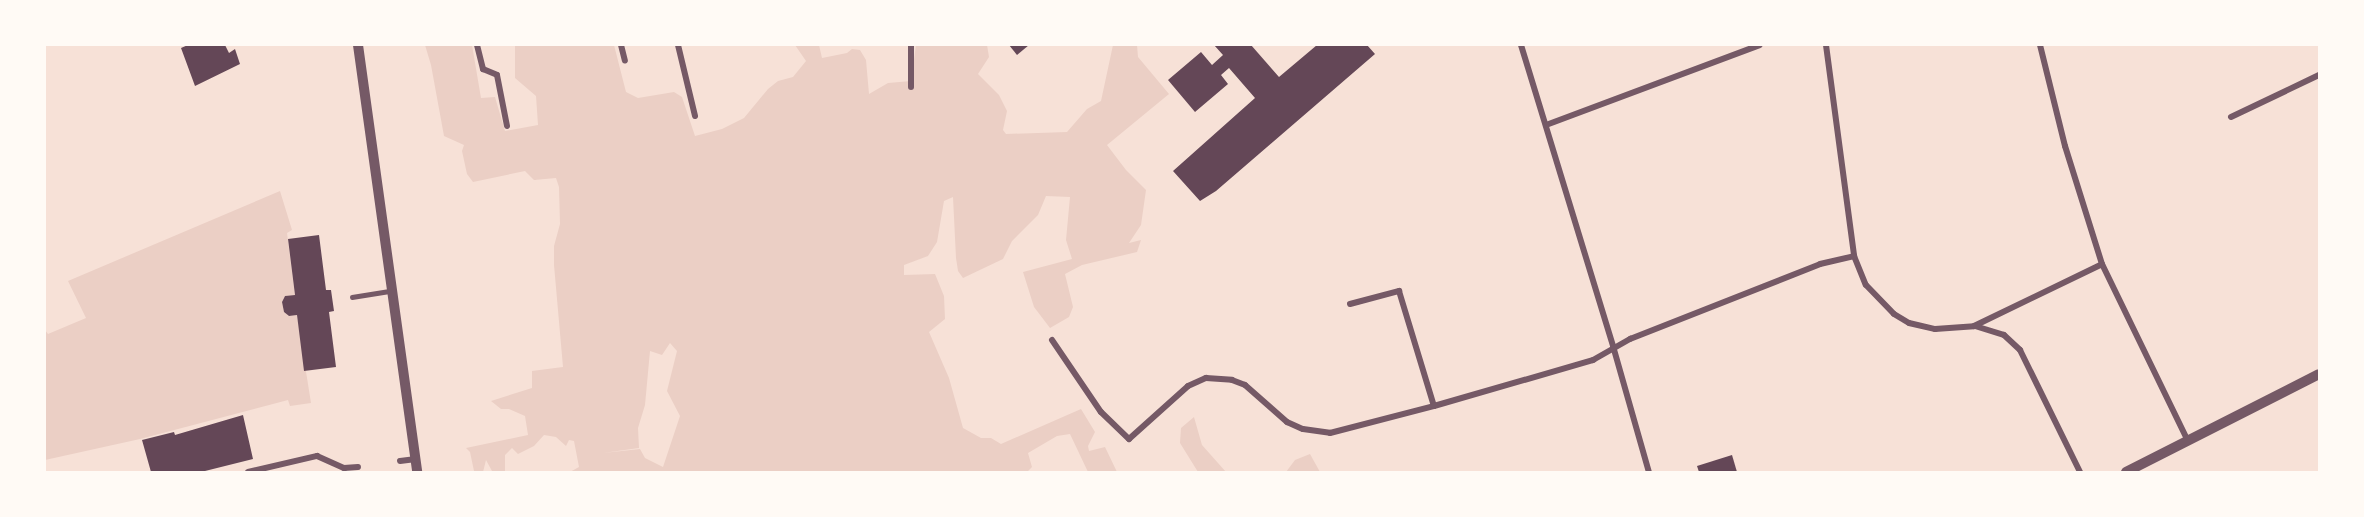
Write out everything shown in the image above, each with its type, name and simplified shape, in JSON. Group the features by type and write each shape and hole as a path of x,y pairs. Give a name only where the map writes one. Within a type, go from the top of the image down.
{"street":[{"path":"358,45 417,472"},
{"path":"477,45 483,69 496,75 507,126"},
{"path":"621,45 625,61"},
{"path":"678,45 695,116"},
{"path":"911,45 911,87"},
{"path":"1521,45 1649,472"},
{"path":"1546,125 1760,45"},
{"path":"1826,45 1854,256 1873,295 1894,314 1909,323 1935,329 1974,326 2004,335 2020,350 2079,472"},
{"path":"2040,45 2065,146 2102,264 2188,441"},
{"path":"2231,117 2319,75"},
{"path":"1052,340 1101,412 1129,439 1188,386 1206,378 1232,380 1245,385 1287,422 1318,433 1351,429 1593,360 1613,346 1820,264 1854,256"},
{"path":"1974,326 2102,264"},
{"path":"1350,304 1399,291 1434,406"},
{"path":"2126,472 2319,374"},
{"path":"248,472 313,456 324,457 344,468 358,467"},
{"path":"400,461 416,459"}],"lane":[{"path":"352,297 392,291"}],"shaded area":[{"path":"425,45 472,45 481,98 495,97 505,131 538,125 536,96 515,78 515,45 614,45 626,92 638,98 674,92 682,97 695,136 722,129 744,118 768,89 778,81 793,77 806,61 795,45 819,45 822,58 847,53 852,49 860,50 866,60 869,94 888,83 911,81 916,45 987,45 989,57 978,74 999,95 1007,111 1003,130 1006,134 1067,132 1087,109 1101,101 1113,45 1137,45 1138,57 1169,94 1107,145 1126,170 1146,190 1141,225 1129,243 1141,240 1137,252 1082,265 1065,274 1073,307 1069,317 1050,328 1034,307 1023,272 1072,259 1066,240 1070,197 1046,196 1038,215 1012,241 1003,259 963,278 958,271 956,258 953,197 944,201 937,242 928,256 904,265 904,275 935,274 944,296 945,319 929,332 949,378 963,428 981,438 991,438 1001,444 1081,409 1095,432 1088,446 1089,451 1105,447 1117,472 1088,472 1070,434 1057,436 1028,453 1032,467 1027,472 570,472 579,467 574,441 569,440 566,446 556,437 544,435 534,446 518,454 512,448 505,455 505,472 492,471 486,460 483,472 474,471 470,452 466,448 528,435 525,416 509,409 501,409 491,401 532,388 532,371 563,367 554,265 554,246 560,224 559,187 556,178 534,180 525,171 473,182 467,174 462,151 464,145 444,136","holes":["670,343 677,351 667,391 680,416 663,467 645,458 640,449 603,453 639,448 638,428 645,405 650,351 662,355"]},
{"path":"280,191 292,230 287,233 295,295 285,296 282,302 284,312 289,316 297,315 311,403 290,406 288,400 140,439 45,460 45,330 48,334 86,318 68,281"},
{"path":"1194,417 1202,445 1226,472 1198,472 1180,443 1181,428"},
{"path":"1310,454 1320,472 1286,472 1295,460"}],"building":[{"path":"188,45 225,45 229,53 235,49 240,64 195,86 181,48"},
{"path":"1009,45 1029,45 1017,55"},
{"path":"1214,45 1251,45 1279,77 1317,45 1367,45 1375,54 1216,191 1200,201 1173,171 1255,98 1229,68 1221,75 1228,84 1195,112 1168,80 1201,52 1212,65 1223,55"},
{"path":"319,235 326,290 331,290 334,311 329,312 336,367 304,371 297,315 289,316 284,312 282,302 285,296 295,295 288,239"},
{"path":"243,415 253,459 201,472 151,472 142,440 174,432 175,435"},
{"path":"1732,455 1737,472 1699,472 1697,466"}]}
